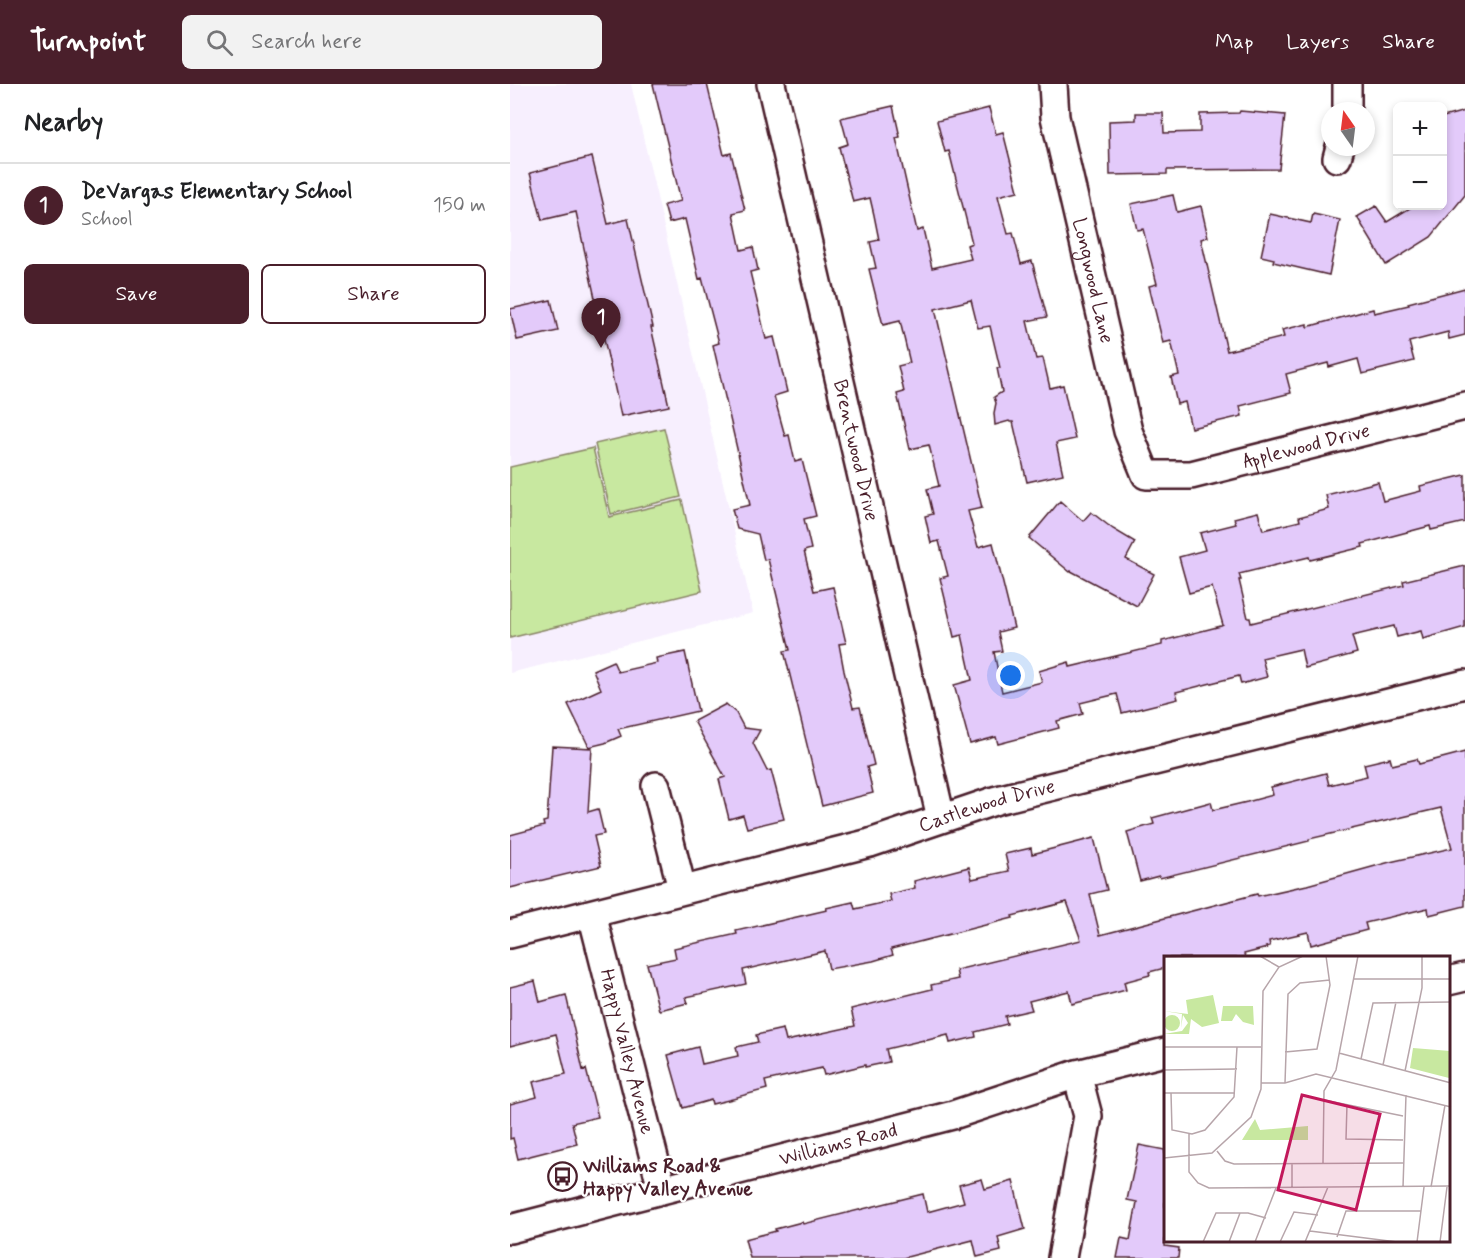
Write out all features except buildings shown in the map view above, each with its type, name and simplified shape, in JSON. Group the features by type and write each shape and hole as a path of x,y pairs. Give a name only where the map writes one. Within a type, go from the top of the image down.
{"street":[{"name":"Brentwood Drive","path":"771,84 941,818"},
{"name":"Longwood Lane","path":"1053,84 1055,117 1128,431 1146,475"},
{"path":"1347,84 1347,102"},
{"name":"Applewood Drive","path":"1146,475 1191,475 1465,406"},
{"name":"Castlewood Drive","path":"510,934 870,843 997,800 1465,684"},
{"path":"656,786 682,890"},
{"name":"Happy Valley Avenue","path":"592,914 662,1189"},
{"path":"1450,981 1465,977"},
{"name":"Williams Road","path":"510,1229 953,1115 1077,1074 1164,1052"},
{"path":"1062,1258 1088,1116 1077,1074"}],"shaded area":[{"path":"510,84 631,84 753,613 510,673"}],"green space":[{"path":"664,428 681,497 611,514 595,444"},
{"path":"593,448 609,517 682,500 702,591 510,638 510,467"}],"place":[{"name":"DeVargas Elementary School","path":"601,348"},
{"name":"Williams Road & Happy Valley Avenue","path":"562,1177"}]}
